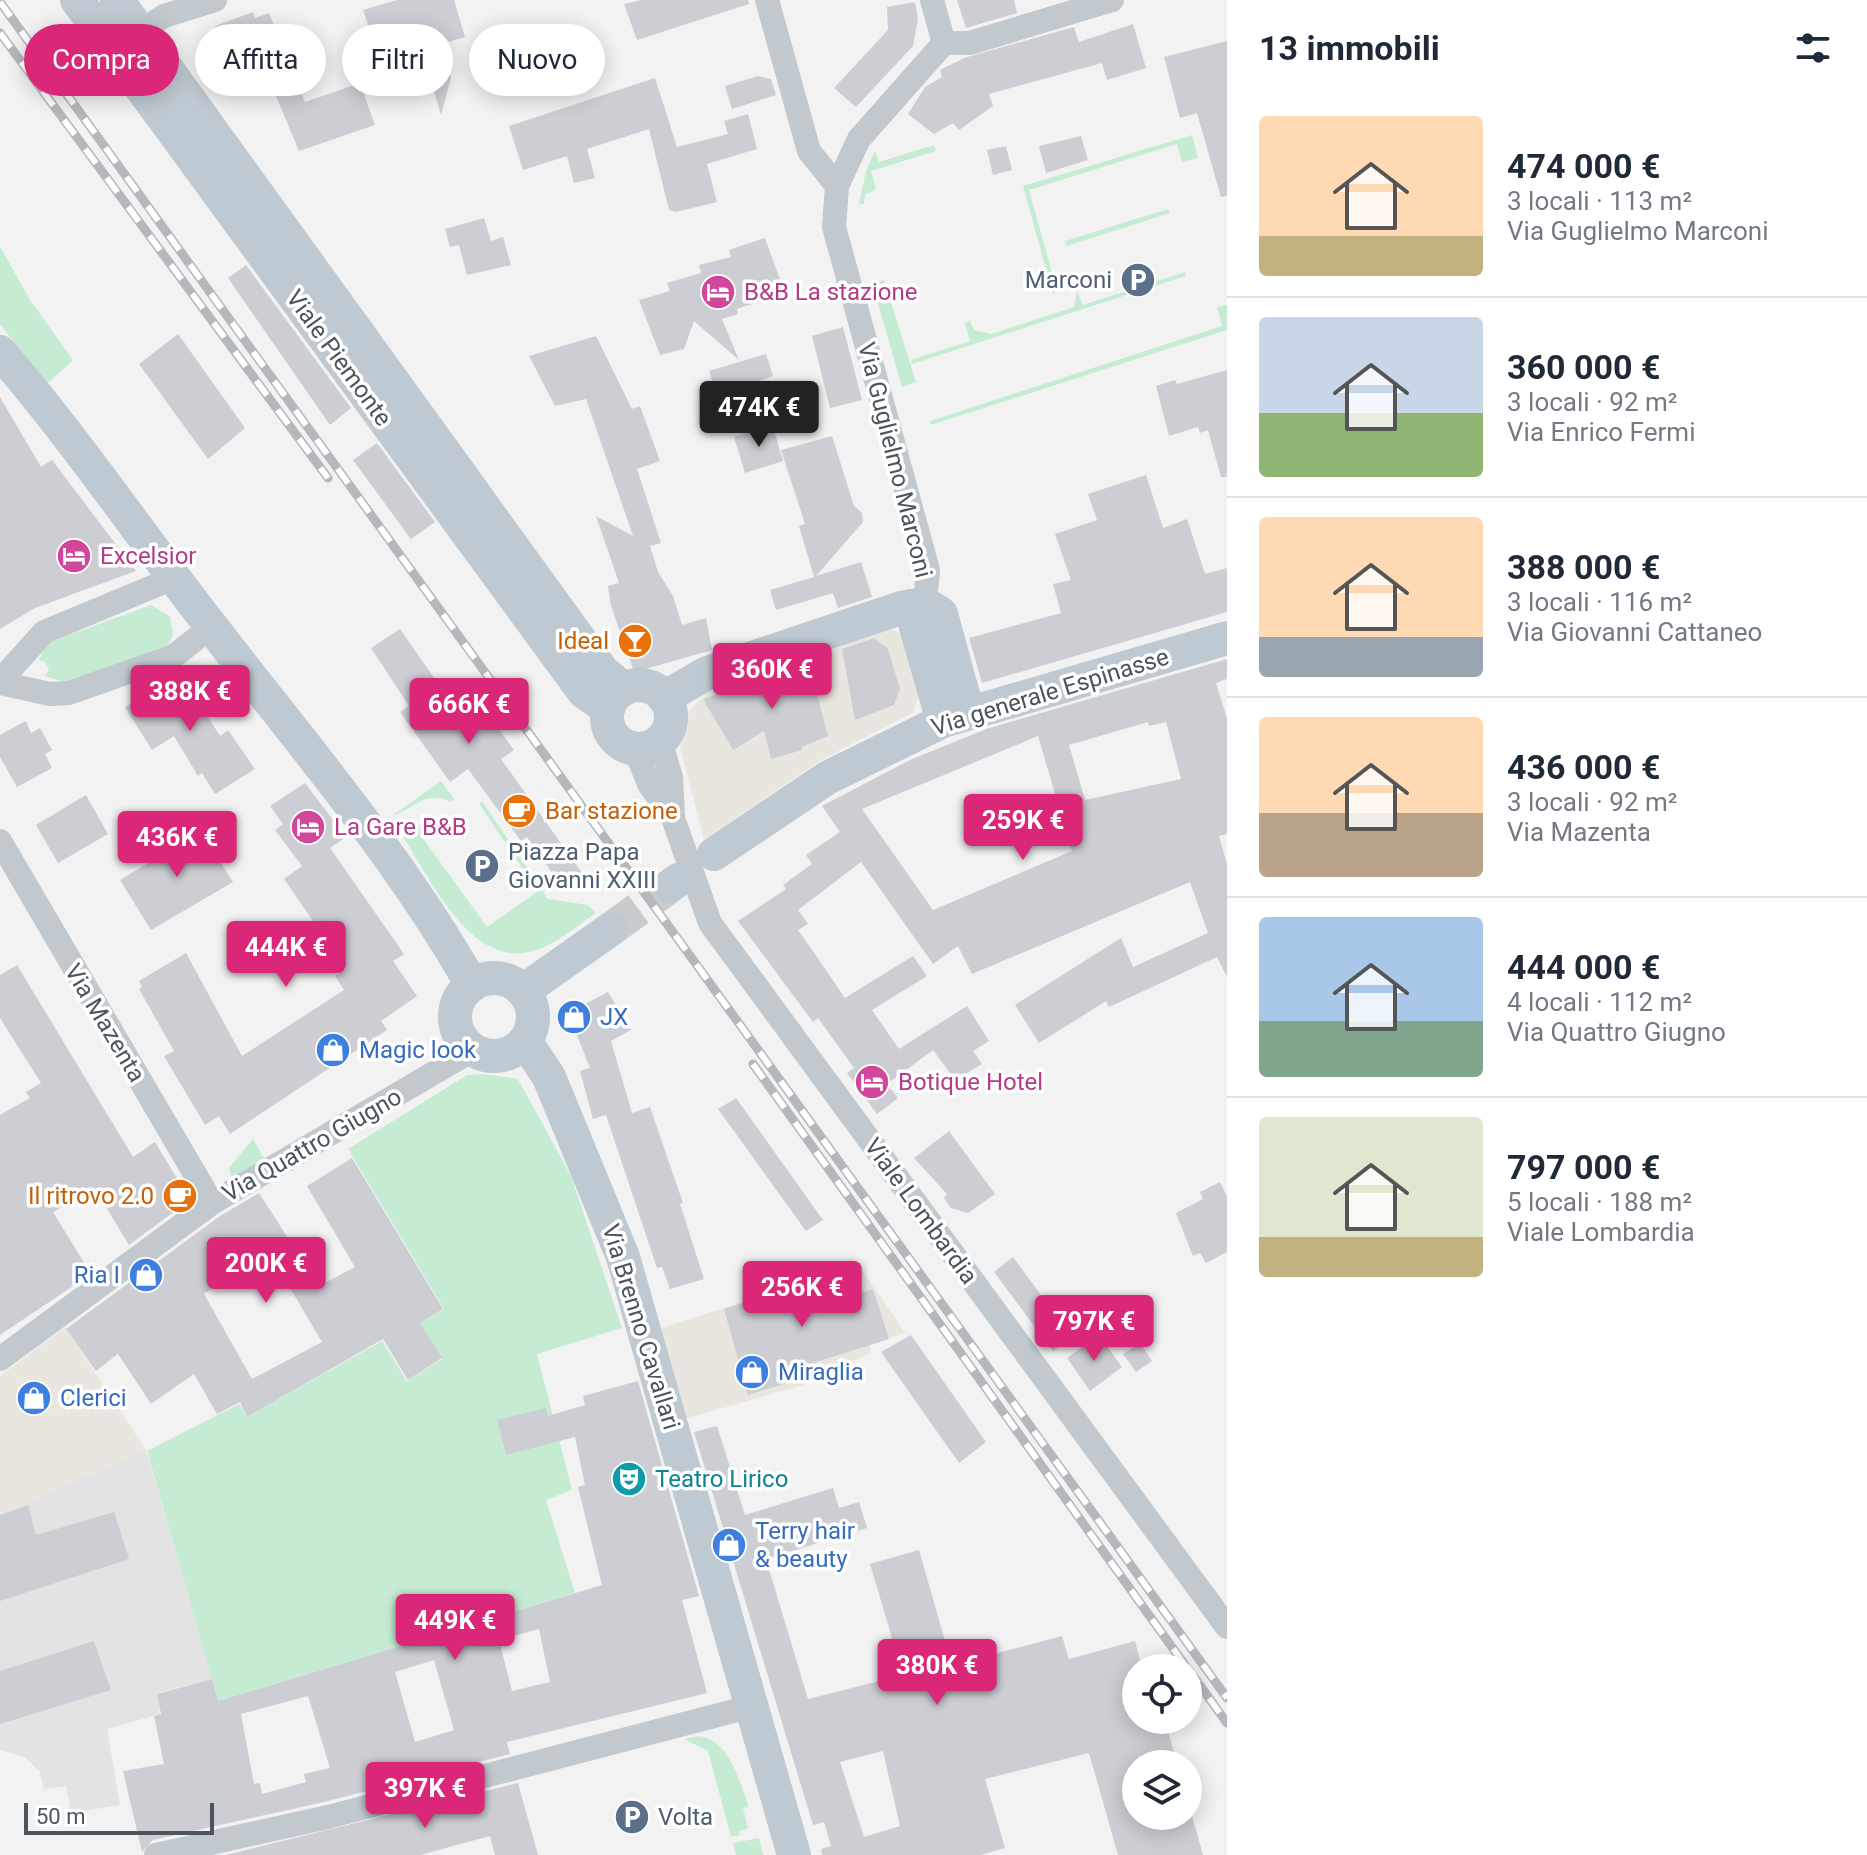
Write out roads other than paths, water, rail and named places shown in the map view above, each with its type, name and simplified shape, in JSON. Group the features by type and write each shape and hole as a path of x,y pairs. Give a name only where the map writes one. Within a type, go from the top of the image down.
{"street":[{"name":"Viale Piemonte","path":"77,0 106,24"},
{"name":"Viale Piemonte","path":"117,0 122,24"},
{"path":"151,24 164,16 215,0"},
{"path":"767,0 809,151 837,186 859,139 887,103 944,43 970,43 1112,0"},
{"path":"932,0 944,43"},
{"name":"Viale Piemonte","path":"165,96 584,692 616,698"},
{"name":"Via Guglielmo Marconi","path":"837,186 834,227 928,570 918,605 956,717"},
{"path":"0,352 93,467 211,627 378,841 440,928 472,985"},
{"path":"174,578 44,632 0,682 50,694 69,693 174,656 211,627"},
{"path":"664,698 707,673 918,605"},
{"name":"Via generale Espinasse","path":"714,854 827,778 956,717 1227,638"},
{"path":"646,686 664,698 670,723 648,745 622,744 612,735 607,722 616,698 646,686"},
{"name":"Viale Lombardia","path":"648,745 649,784 673,818 710,923 1227,1627"},
{"name":"Via Mazenta","path":"0,841 212,1203"},
{"path":"523,991 611,929"},
{"path":"498,978 523,991 533,1012 532,1028 525,1041 499,1056 473,1050 459,1033 455,1016 458,1002 472,985 498,978"},
{"name":"Via Brenno Cavallari","path":"525,1041 549,1077 623,1257 794,1855"},
{"name":"Via Quattro Giugno","path":"0,1359 212,1203 473,1050"},
{"path":"156,1855 328,1817 753,1706"}],"tunnel":[{"path":"611,929 670,886"}],"railway":[{"path":"0,2 1227,1698"},
{"path":"0,33 328,478"},
{"path":"753,1064 1177,1654"},
{"path":"1202,1688 1227,1723"}],"place":[{"name":"Marconi","path":"1138,280"},
{"name":"B&B La stazione","path":"718,292"},
{"name":"Excelsior","path":"74,556"},
{"name":"Ideal","path":"635,641"},
{"name":"Bar stazione","path":"519,811"},
{"name":"La Gare B&B","path":"308,827"},
{"name":"Piazza Papa Giovanni XXIII","path":"482,866"},
{"name":"JX","path":"574,1017"},
{"name":"Magic look","path":"333,1050"},
{"name":"Botique Hotel","path":"872,1082"},
{"name":"Il ritrovo 2.0","path":"180,1196"},
{"name":"Ria I","path":"146,1275"},
{"name":"Miraglia","path":"752,1372"},
{"name":"Clerici","path":"34,1398"},
{"name":"Teatro Lirico","path":"629,1479"},
{"name":"Terry hair & beauty","path":"729,1545"},
{"name":"Volta","path":"632,1817"}]}
